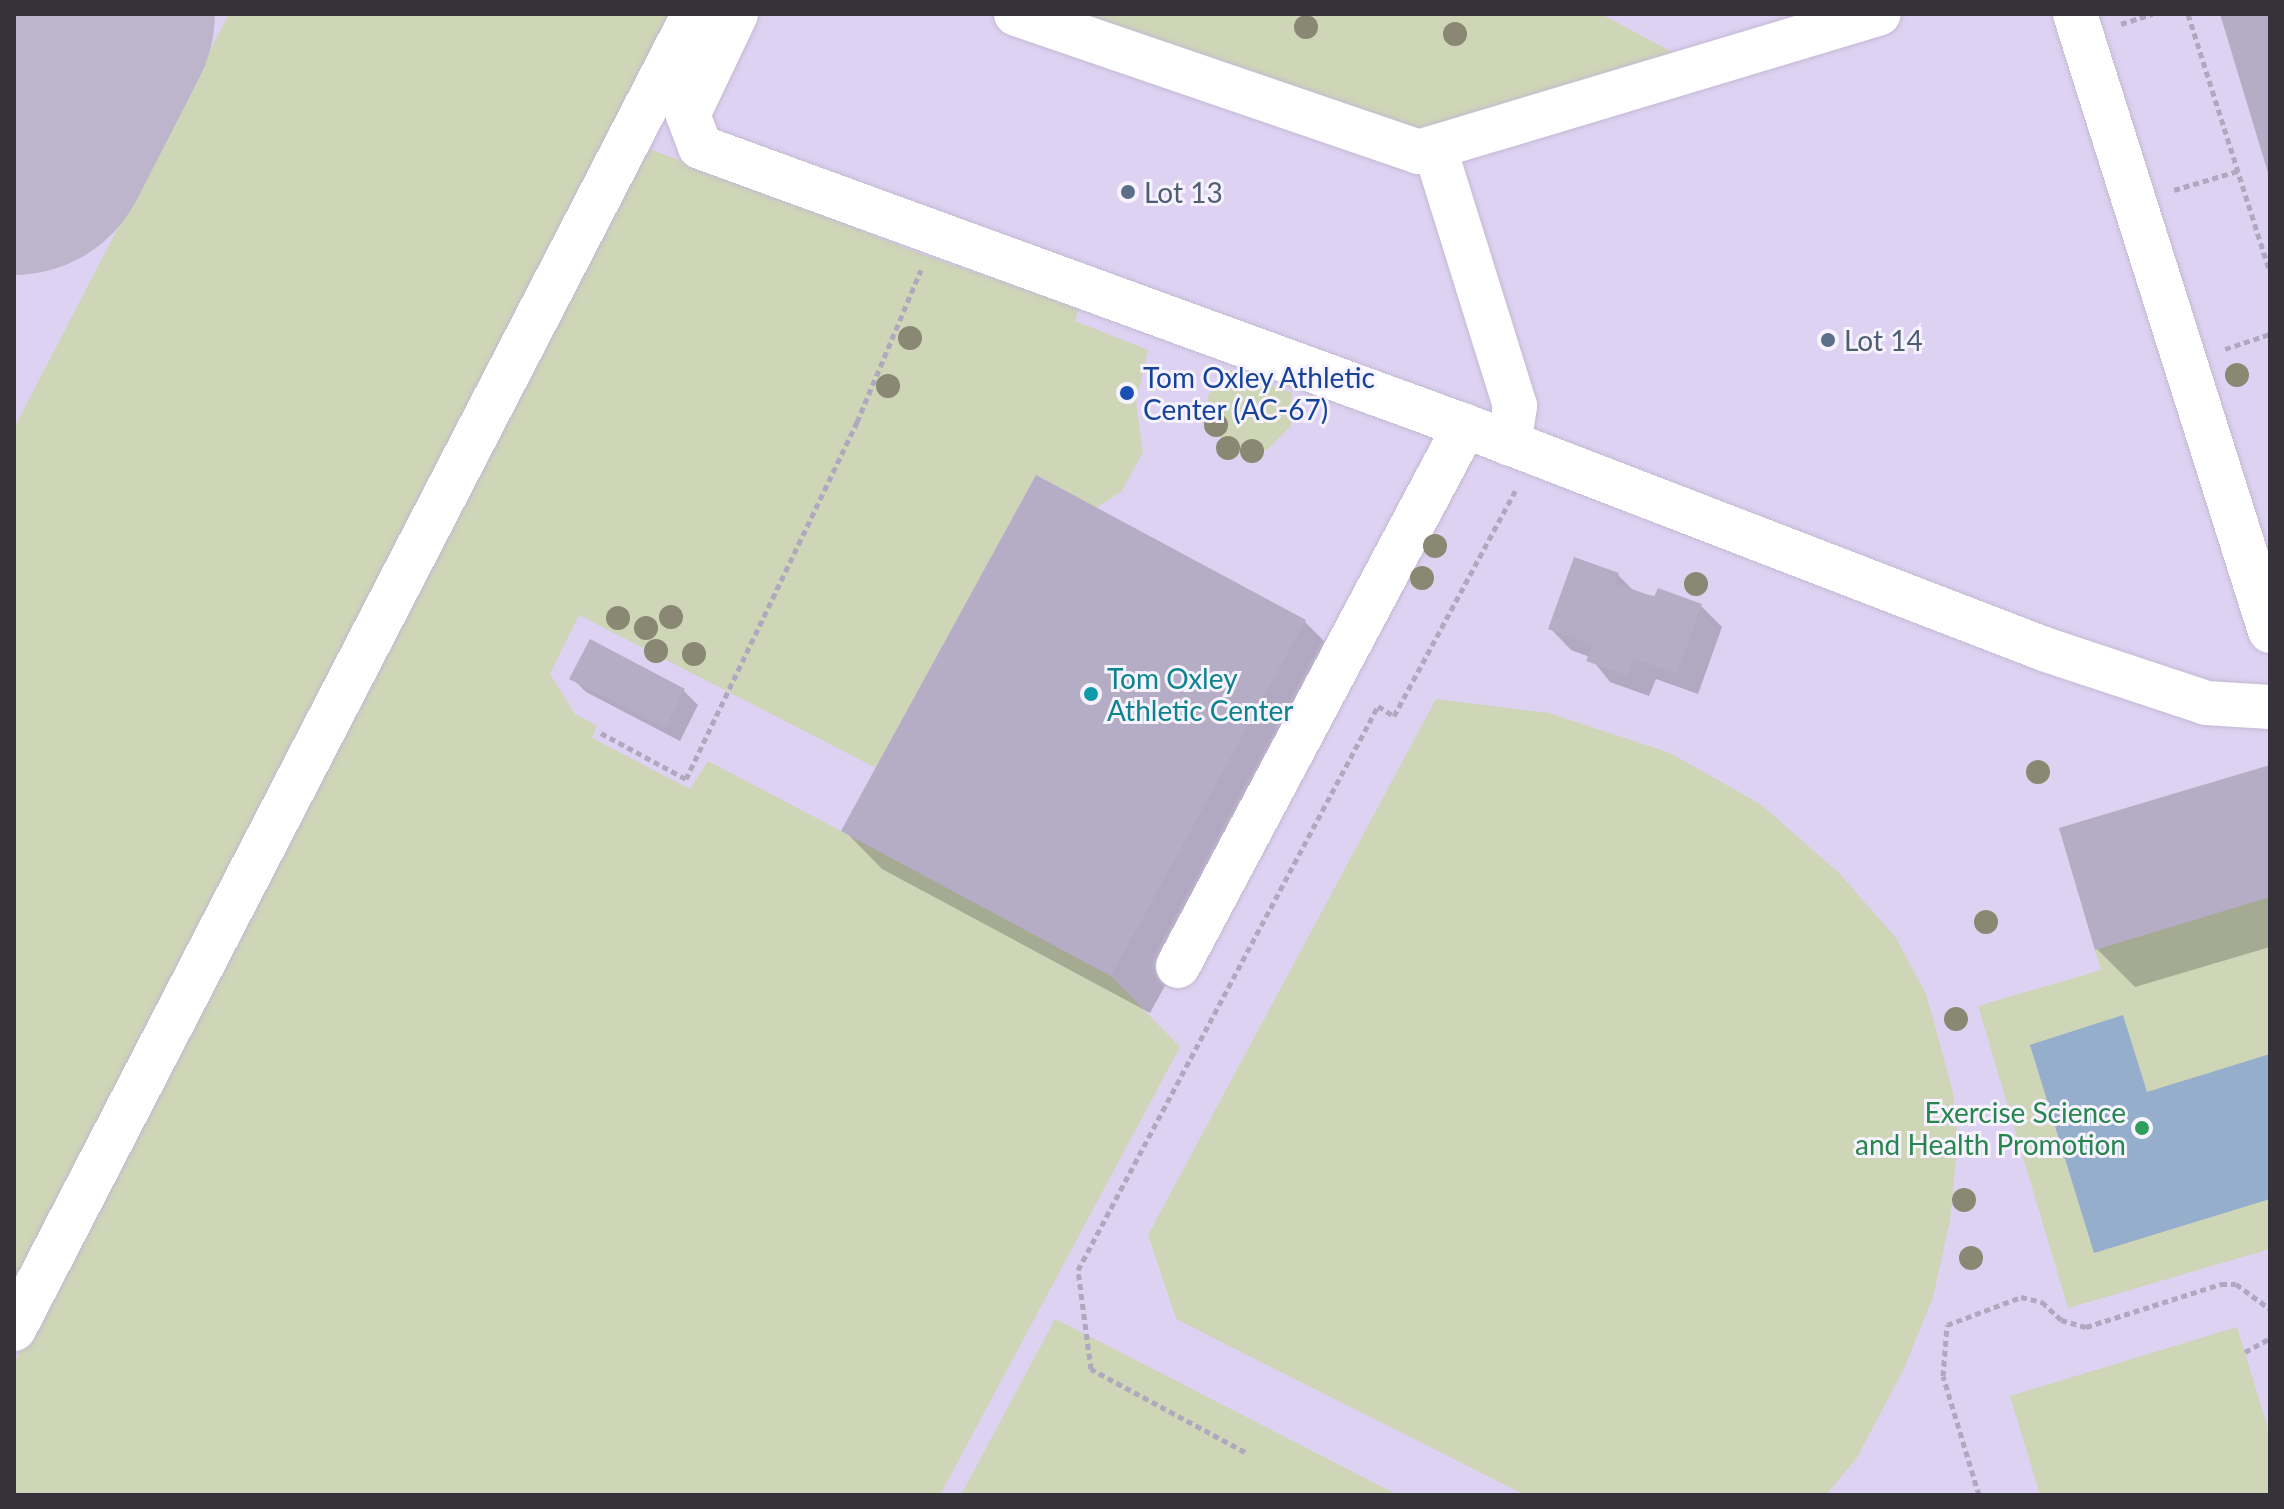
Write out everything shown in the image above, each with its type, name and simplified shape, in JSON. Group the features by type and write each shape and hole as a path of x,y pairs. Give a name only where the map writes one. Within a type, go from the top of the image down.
{"lane":[{"path":"14,1329 694,14"},
{"path":"736,14 688,115 700,147 1465,426 2059,654 2206,703 2270,707"},
{"path":"1016,14 1409,151 1435,149 1879,14"},
{"path":"2075,14 2270,631"},
{"path":"1435,149 1515,406 1520,448"},
{"path":"1178,966 1465,426"}],"path":[{"path":"2188,14 2270,272"},
{"path":"2134,202 2238,171"},
{"path":"601,733 686,779 857,422 937,233"},
{"path":"2215,352 2270,334"},
{"path":"1245,1452 1091,1369 1078,1270 1378,706 1394,716 1520,448"},
{"path":"1979,1495 1943,1376 1947,1325 2021,1297 2042,1302 2061,1320 2086,1327 2221,1284 2236,1284 2270,1309"},
{"path":"2245,1352 2270,1338"}],"shaded area":[{"path":"14,14 2270,14 2270,1495 14,1495"}],"green space":[{"path":"229,14 694,14 14,1329 14,428"},
{"path":"1081,14 1601,14 1674,53 1415,136"},
{"path":"637,144 919,253 1079,308 1075,321 1148,350 1136,402 1143,452 1122,491 1096,508 1036,475 876,768 579,615 550,674 575,714 597,726 592,738 690,789 708,761 1111,976 1180,1047 940,1495 14,1495 14,1363"},
{"path":"1230,370 1292,393 1291,426 1267,450 1234,450 1210,428 1208,395"},
{"path":"1436,699 1549,713 1670,753 1760,804 1839,873 1896,938 1926,994 1953,1092 1958,1139 1950,1221 1933,1297 1903,1371 1856,1459 1826,1495 1525,1495 1176,1319 1148,1235"},
{"name":"Exercise Science and Health Promotion","path":"2270,765 2270,1249 2068,1308 1978,1006 2101,970 2059,828"},
{"path":"1055,1319 1087,1335 1398,1495 961,1495"},
{"path":"2237,1327 2270,1435 2270,1495 2040,1495 2010,1396"}],"water":[{"path":"2123,1015 2147,1092 2270,1054 2270,1199 2094,1253 2030,1045"}],"building":[{"path":"2220,14 2270,14 2270,176 2269,176"},
{"name":"Tom Oxley Athletic Center","path":"1036,475 1306,620 1111,976 841,831"},
{"path":"1574,557 1619,573 1615,583 1654,597 1658,588 1702,604 1677,674 1634,659 1628,676 1586,661 1593,645 1548,629"},
{"path":"590,639 685,689 665,728 569,679"},
{"path":"2270,765 2270,897 2095,950 2059,828"}],"runway":[{"path":"14,137 77,14"}],"place":[{"name":"Lot 13","path":"1128,192"},
{"name":"Lot 14","path":"1828,340"},
{"name":"Tom Oxley Athletic Center (AC-67)","path":"1127,393"},
{"name":"Tom Oxley Athletic Center","path":"1091,694"},
{"name":"Exercise Science and Health Promotion","path":"2142,1128"}]}
